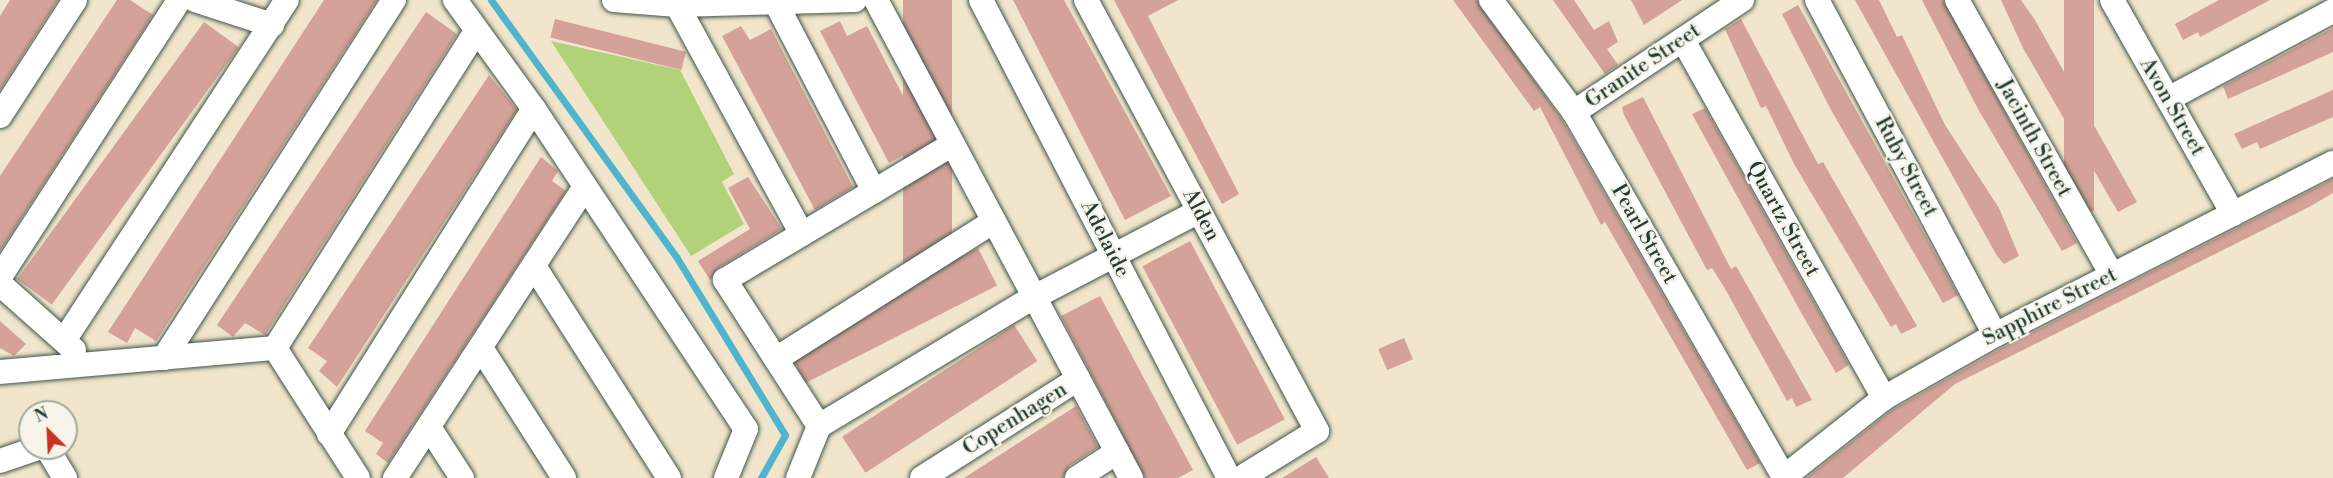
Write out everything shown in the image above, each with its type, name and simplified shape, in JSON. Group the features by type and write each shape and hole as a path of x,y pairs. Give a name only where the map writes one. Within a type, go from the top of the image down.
{"street":[{"path":"0,116 75,0"},
{"path":"0,278 179,0"},
{"path":"195,0 272,25"},
{"path":"65,339 287,0"},
{"path":"164,358 394,0"},
{"path":"455,0 534,109 583,190 746,429 726,478"},
{"path":"614,0 677,5 777,5 855,0"},
{"path":"876,0 1131,478"},
{"name":"Adelaide","path":"981,0 1229,478"},
{"name":"Alden","path":"1086,0 1317,431 1241,478"},
{"name":"Granite Street","path":"1574,112 1742,0"},
{"name":"Ruby Street","path":"1817,0 1995,335"},
{"name":"Jacinth Street","path":"1957,0 2112,275"},
{"name":"Avon Street","path":"2112,0 2233,214"},
{"name":"Pearl Street","path":"1502,4 1574,112 1784,477"},
{"path":"677,5 802,234"},
{"path":"777,5 874,191"},
{"path":"2168,99 2333,11"},
{"path":"275,348 476,32"},
{"name":"Quartz Street","path":"1683,40 1884,398"},
{"path":"330,434 534,109"},
{"path":"819,426 724,280 953,144"},
{"name":"Sapphire Street","path":"1784,477 1884,398 1995,335 2333,163"},
{"path":"395,478 583,190"},
{"path":"798,478 819,426 1034,297 1199,211"},
{"path":"776,359 994,221"},
{"path":"534,266 669,478"},
{"path":"0,284 65,339 88,364"},
{"path":"0,372 275,348"},
{"path":"275,348 358,478"},
{"path":"481,348 564,478"},
{"name":"Copenhagen","path":"922,478 1078,379"},
{"path":"429,427 462,478"},
{"path":"1077,478 1117,452"},
{"path":"0,461 18,455"},
{"path":"54,460 65,478"}],"green space":[{"path":"551,41 680,70 734,174 722,182 744,224 691,256"}],"building":[{"path":"10,0 58,0 0,90 0,16"},
{"path":"117,0 130,0 153,15 0,251 0,176"},
{"path":"324,0 377,0 156,341 135,328 127,343 108,332"},
{"path":"903,0 952,0 952,306 903,306"},
{"path":"1013,0 1064,0 1171,196 1125,220"},
{"path":"1114,0 1178,0 1148,16 1239,194 1222,204"},
{"path":"1453,0 1477,0 1562,120 1760,463 1747,470 1605,222 1601,225 1540,107 1534,111"},
{"path":"1553,0 1574,0 1594,30 1609,21 1618,42 1607,49 1618,65 1605,74"},
{"path":"1631,0 1682,0 1644,25"},
{"path":"1855,0 1879,0 1897,37 1902,35 1945,125 1999,208 2019,256 2004,264 1997,256"},
{"path":"1922,0 1943,0 2077,243 2062,251 1978,109"},
{"path":"2001,0 2021,0 2035,20 2137,202 2118,212 2023,48"},
{"path":"2064,0 2094,0 2094,211 2064,211"},
{"path":"2219,0 2270,0 2200,37 2198,32 2183,40 2175,24"},
{"path":"1798,5 1958,295 1943,303 1831,110 1782,14"},
{"path":"426,12 457,34 265,335 245,323 233,337 217,325"},
{"path":"555,19 686,52 681,70 550,37"},
{"path":"1741,19 1818,164 1823,162 1917,326 1901,334 1896,324 1891,327 1794,164 1766,106 1761,108 1725,29"},
{"path":"840,21 847,36 867,26 927,142 889,163 820,31"},
{"path":"204,22 239,47 52,305 17,279"},
{"path":"741,26 750,40 771,29 853,187 815,210 722,36"},
{"path":"2333,28 2333,52 2228,99 2223,86"},
{"path":"489,75 517,110 337,387 319,371 327,361 308,348"},
{"path":"2333,90 2333,117 2260,149 2257,142 2242,149 2234,134"},
{"path":"1643,97 1731,269 1736,266 1812,400 1796,407 1792,398 1787,401 1724,287 1712,268 1707,270 1624,115 1622,107"},
{"path":"1705,108 1849,365 1836,373 1692,114"},
{"path":"541,157 558,171 552,181 566,191 388,463 376,454 383,443 365,431"},
{"path":"748,177 782,229 718,268 710,280 698,261 750,229 728,188"},
{"path":"2333,179 2333,193 2309,207 1955,384 1843,478 1806,478 1892,410 2002,348"},
{"path":"1190,241 1285,419 1237,445 1142,266"},
{"path":"978,248 997,285 806,383 786,346"},
{"path":"1100,296 1193,470 1178,478 1145,478 1061,316"},
{"path":"0,321 26,344 14,356 0,348"},
{"path":"1014,325 1037,361 865,473 842,437"},
{"path":"1404,338 1413,359 1387,370 1378,349"},
{"path":"1076,406 1098,447 1069,466 1063,478 964,478"},
{"path":"1316,457 1329,478 1282,478"}],"waterway":[{"path":"491,0 677,258 785,435 761,478"}]}
